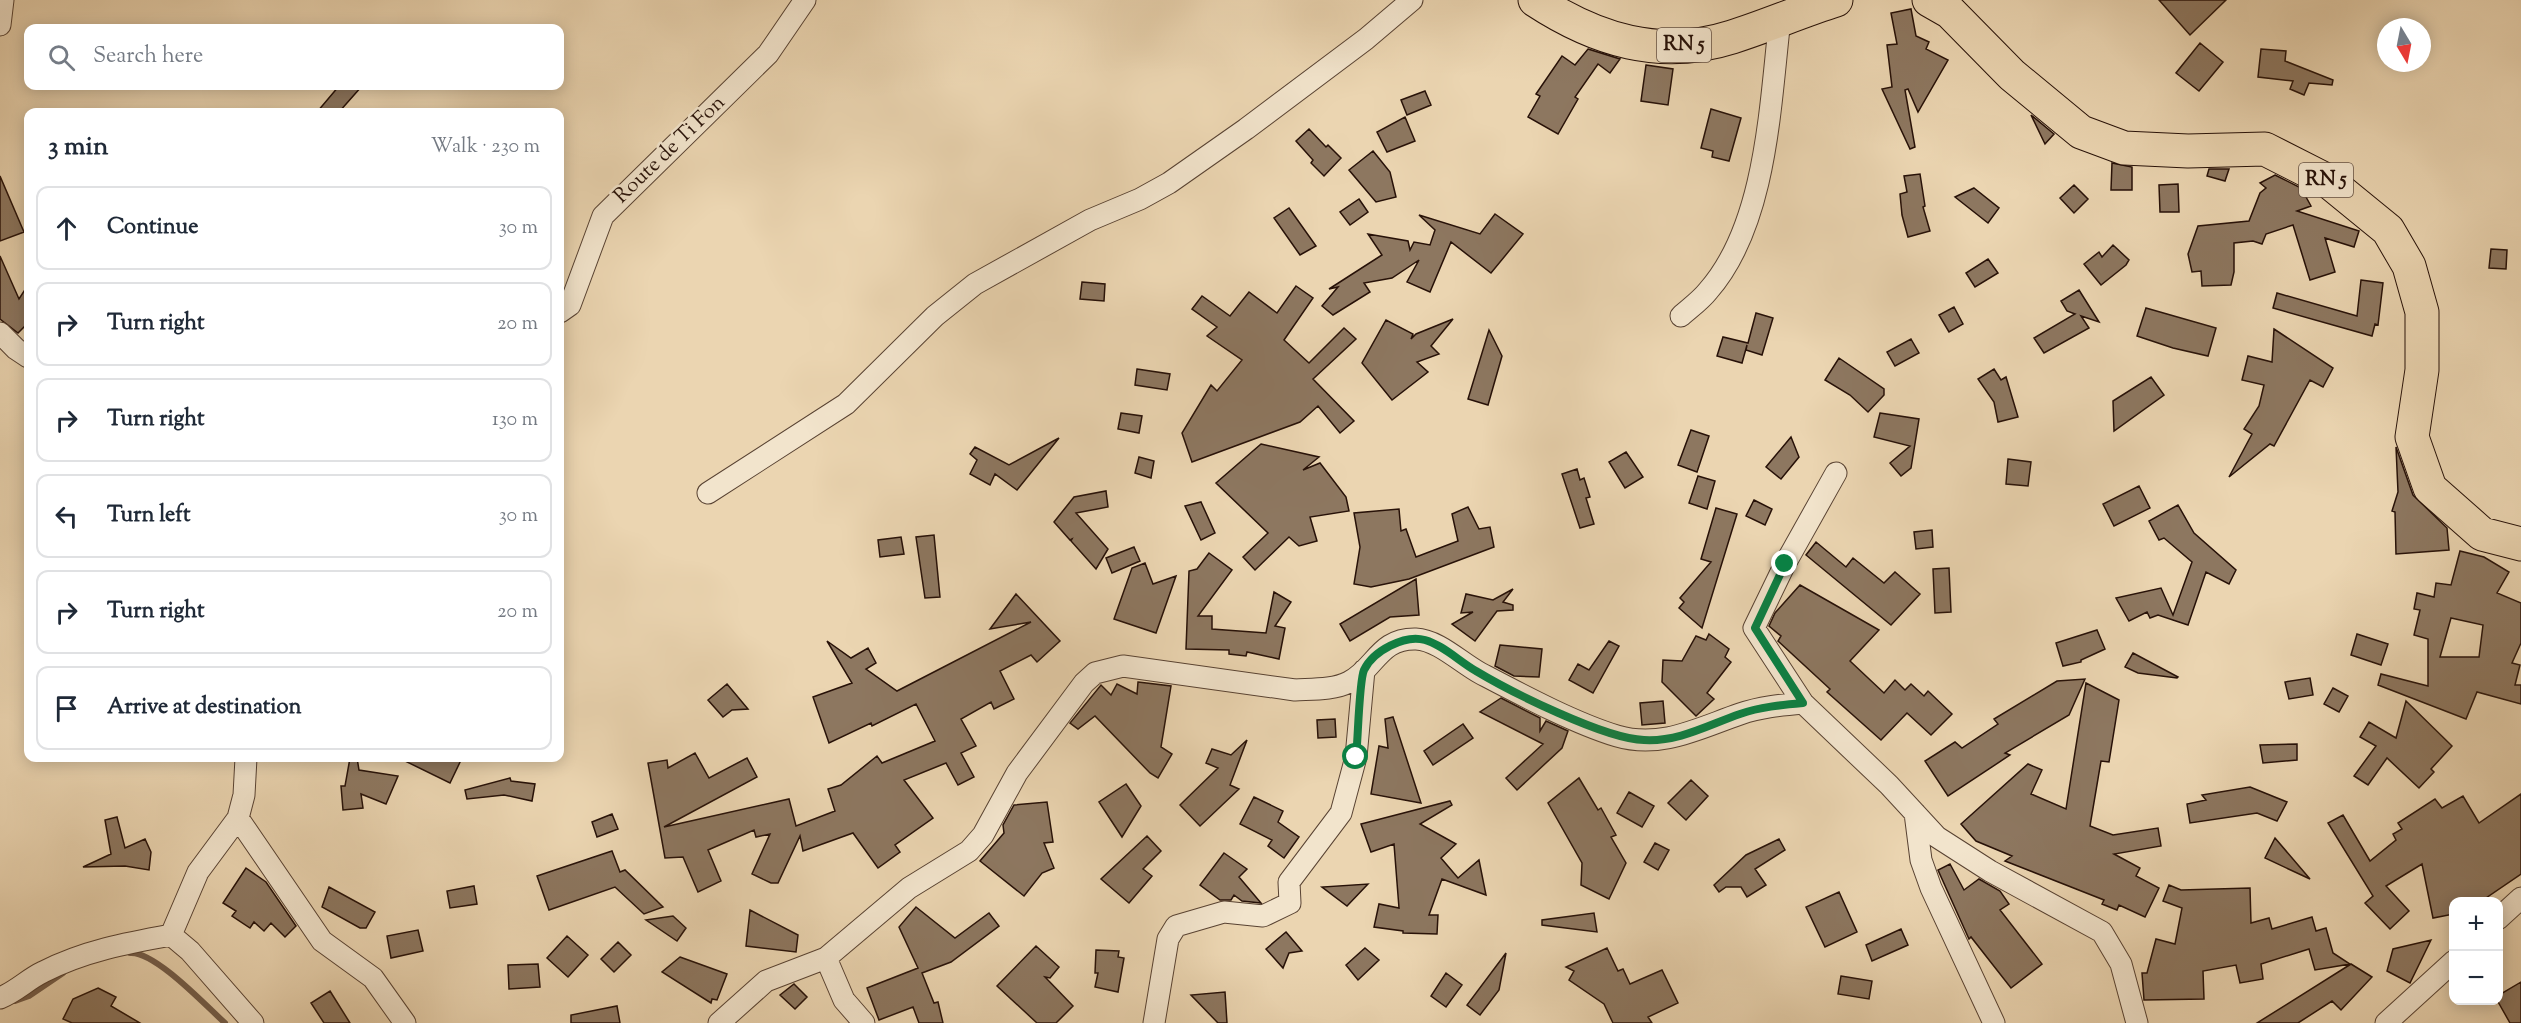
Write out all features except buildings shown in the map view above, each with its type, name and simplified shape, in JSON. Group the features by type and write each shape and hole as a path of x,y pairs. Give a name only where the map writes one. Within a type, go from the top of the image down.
{"main road":[{"name":"RN 5","path":"1535,0 1588,29 1627,44 1673,47 1730,38 1836,0"},
{"name":"RN 5","path":"1929,0 1950,12 2012,75 2081,132 2124,148 2188,151 2265,149 2328,181 2388,230 2409,266 2422,312 2422,370 2412,437 2430,488 2482,534 2521,544"}],"street":[{"path":"0,25 3,0"},
{"name":"Route de Ti Fon","path":"564,309 570,305 603,216 768,54 805,0"},
{"path":"708,493 846,404 935,316 975,284 1081,225 1140,199 1169,183 1246,129 1366,39 1412,0"},
{"path":"1681,316 1708,292 1725,269 1749,217 1763,161 1780,19"},
{"path":"0,333 16,350 24,355"},
{"path":"1836,473 1785,564 1755,628 1803,703 1937,837 1989,871 2102,932 2121,964 2137,1023"},
{"path":"718,1023 766,981 826,958 909,888 969,851 983,835 1017,773 1084,682 1095,673 1124,666 1137,667 1295,690 1347,683 1364,670 1386,647 1399,641 1426,640 1479,672 1570,717 1617,736 1644,740 1672,738 1696,732 1741,714 1772,706 1803,703"},
{"path":"1154,1023 1168,939 1176,926 1224,912 1263,916 1290,903 1289,882 1341,813 1356,757 1364,670"},
{"path":"171,935 198,872 238,818 244,795 246,762"},
{"path":"1915,813 1922,860 1931,888 1994,1023"},
{"path":"238,818 321,941 373,978 405,1023"},
{"path":"2503,915 2521,898"},
{"path":"0,998 17,991 42,972 101,948 171,935"},
{"path":"171,935 190,951 253,1023"},
{"path":"826,958 844,1000 864,1023"},
{"path":"2386,1023 2449,966"}],"waterway":[{"path":"130,953 153,961 166,970 225,1023"},
{"path":"15,1001 29,996 63,973"}],"route":[{"path":"1356,757 1364,670 1386,647 1399,641 1413,639 1426,640 1479,672 1570,717 1617,736 1644,740 1672,738 1696,732 1741,714 1772,706 1803,703 1755,628 1785,564"}]}
